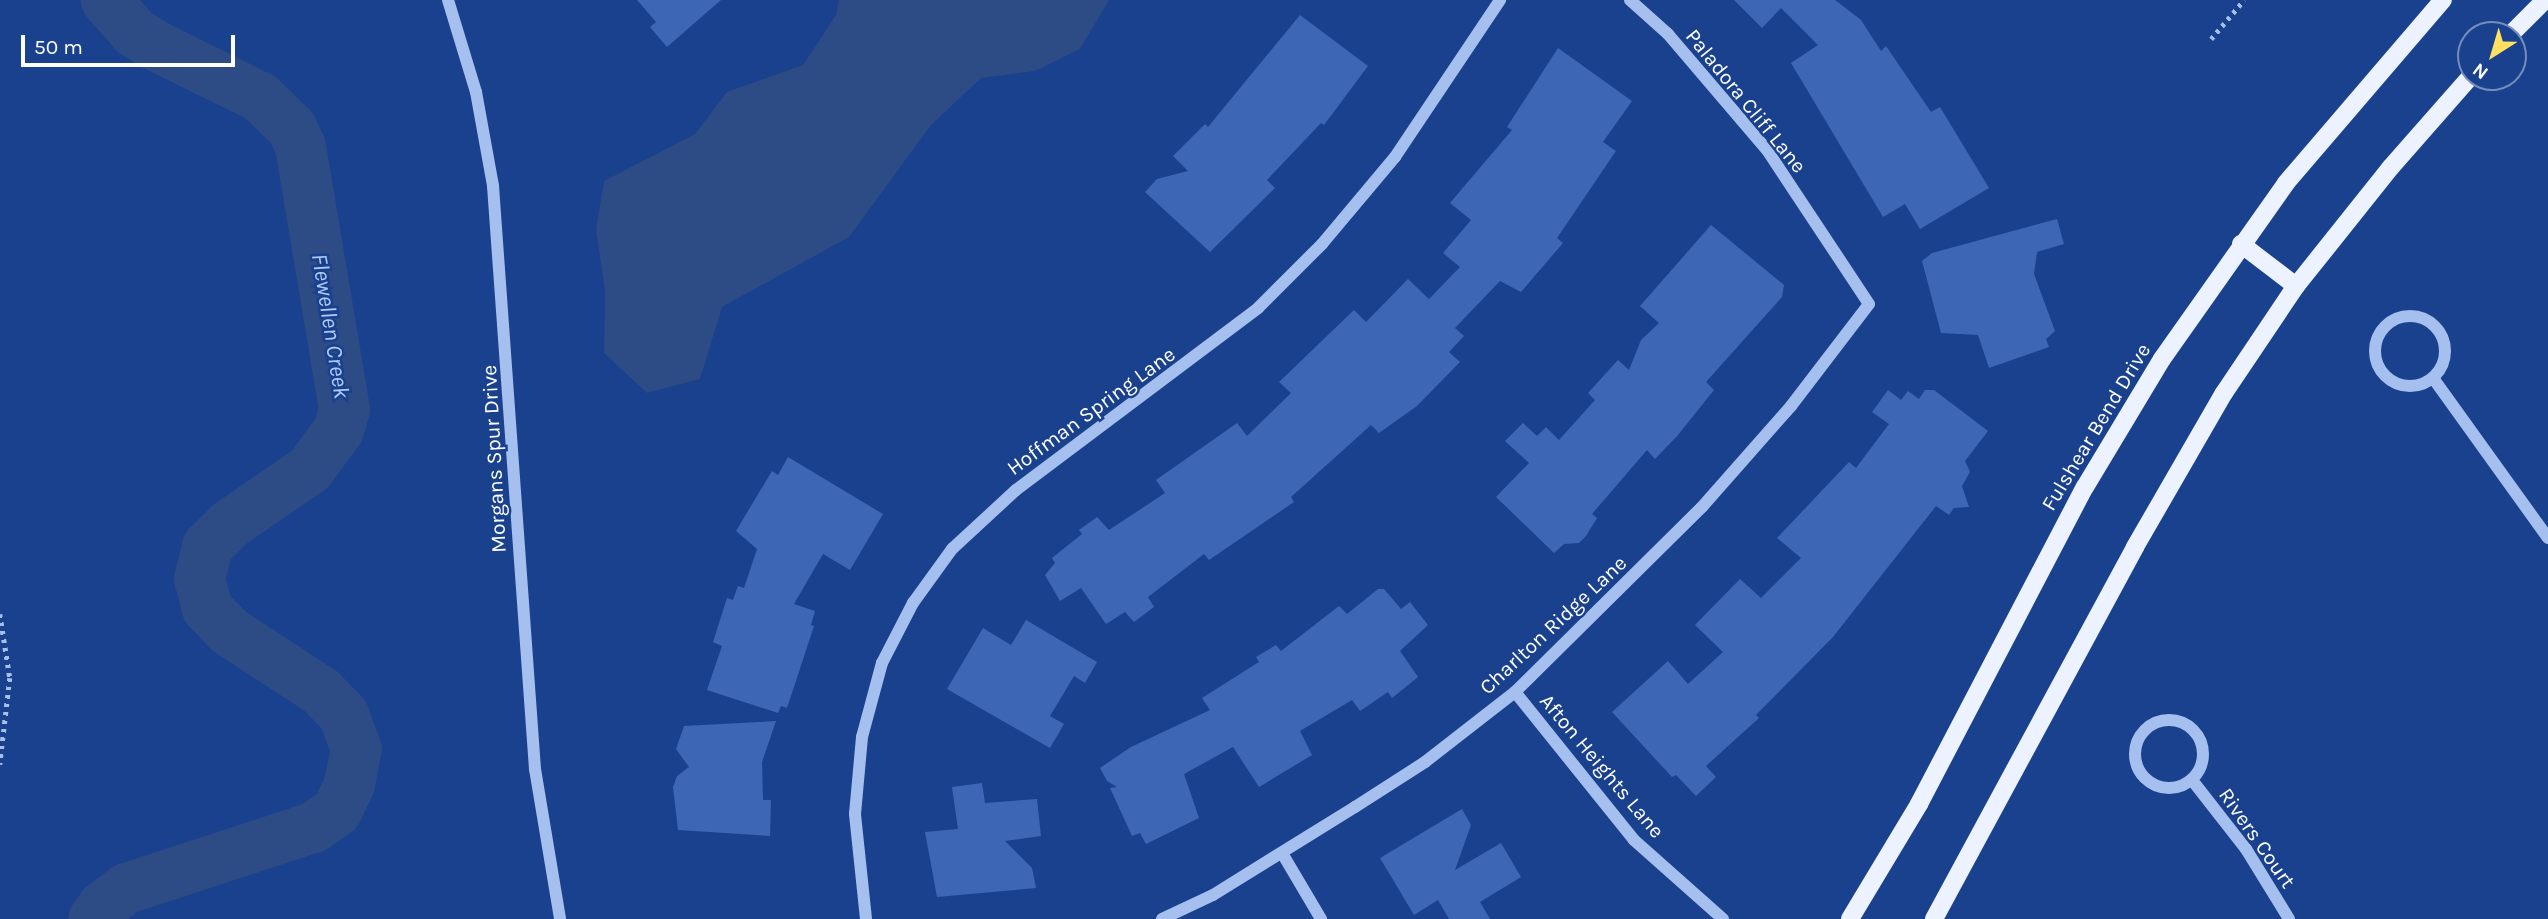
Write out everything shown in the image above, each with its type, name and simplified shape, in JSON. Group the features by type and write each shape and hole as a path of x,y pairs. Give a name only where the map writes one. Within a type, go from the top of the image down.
{"main road":[{"name":"Fulshear Bend Drive","path":"1850,919 1913,815 2116,432 2241,244 2344,111 2443,0"},
{"path":"2524,21 2545,0"},
{"path":"1934,919 2180,466 2296,286 2390,167 2458,91"},
{"path":"2241,244 2296,286"}],"street":[{"name":"Morgans Spur Drive","path":"448,0 476,92 493,186 535,769 560,919"},
{"name":"Hoffman Spring Lane","path":"866,919 855,814 862,737 882,663 913,604 952,549 1017,490 1248,316 1322,244 1395,157 1500,0"},
{"name":"Paladora Cliff Lane","path":"1630,0 1668,34 1767,150 1869,304"},
{"name":"Charlton Ridge Lane","path":"1163,919 1282,853 1424,762 1515,692 1702,507 1791,406 1869,304"},
{"path":"2414,316 2439,331 2445,359 2433,378 2407,386 2384,374 2375,349 2386,324 2414,316"},
{"path":"2433,378 2548,538"},
{"name":"Afton Heights Lane","path":"1515,692 1634,840 1723,919"},
{"name":"Rivers Court","path":"2171,720 2193,729 2203,751 2201,767 2192,780 2163,788 2143,776 2136,748 2148,728 2171,720"},
{"name":"Rivers Court","path":"2192,780 2246,849 2289,919"},
{"path":"1282,853 1321,919"}],"path":[{"path":"2211,39 2244,0"},
{"path":"0,614 10,678 0,764"}],"water":[{"path":"839,0 1109,0 1080,49 1035,71 981,78 931,125 849,237 722,307 700,379 647,393 604,353 605,291 596,229 604,181 695,134 727,92 803,65 836,15"}],"building":[{"path":"637,0 721,0 667,47 650,27 656,22"},
{"path":"1734,0 1835,0 1861,20 1881,51 1886,46 1931,112 1940,107 1989,188 1920,229 1905,204 1883,217 1791,63 1818,45 1781,8 1762,28"},
{"path":"1300,15 1368,66 1324,125 1321,123 1267,180 1275,188 1210,252 1145,192 1157,179 1188,171 1173,156 1205,124 1208,127"},
{"path":"1558,48 1632,101 1603,142 1616,151 1557,238 1563,243 1521,292 1500,281 1455,328 1464,336 1449,352 1460,362 1417,406 1379,433 1371,425 1291,497 1294,502 1209,560 1204,554 1148,597 1154,607 1134,622 1125,612 1106,624 1081,588 1060,601 1045,575 1055,563 1052,558 1082,534 1079,530 1097,517 1109,530 1165,493 1156,480 1237,423 1247,436 1291,393 1279,382 1354,310 1366,322 1408,279 1429,299 1460,267 1443,253 1471,220 1450,203 1512,130 1507,127"},
{"path":"2057,219 2064,244 2037,252 2034,274 2055,331 2046,339 2049,347 1989,368 1978,335 1941,333 1922,261 1932,253"},
{"path":"1711,225 1784,285 1782,297 1706,382 1714,390 1678,435 1655,459 1647,450 1592,514 1597,518 1586,536 1579,543 1564,544 1554,553 1496,497 1529,463 1505,441 1523,423 1537,436 1546,427 1559,440 1595,400 1588,393 1618,360 1629,370 1641,340 1659,323 1640,306"},
{"path":"1888,390 1901,400 1908,391 1919,399 1925,390 1934,390 1988,431 1965,461 1970,472 1962,486 1969,507 1954,508 1949,515 1936,506 1833,637 1756,715 1759,718 1706,766 1716,777 1696,796 1676,775 1672,777 1612,712 1668,661 1688,684 1723,652 1695,625 1740,579 1761,598 1801,558 1777,538 1849,462 1856,468 1889,424 1872,412"},
{"path":"788,457 883,514 850,570 823,554 794,604 815,611 811,625 814,626 787,708 781,706 778,713 707,690 722,646 713,642 727,598 733,600 738,586 744,588 757,549 736,531 772,471 778,475"},
{"path":"1378,589 1384,589 1401,609 1410,602 1428,625 1400,651 1418,677 1392,698 1388,692 1360,711 1352,700 1300,731 1312,755 1259,787 1233,747 1184,774 1199,818 1146,844 1140,833 1132,836 1110,788 1117,787 1107,781 1100,768 1131,747 1210,710 1202,698 1259,662 1256,657 1276,645 1281,651 1339,606 1347,614"},
{"path":"1026,620 1097,662 1085,683 1074,676 1050,716 1064,724 1050,748 947,689 983,628 1011,645"},
{"path":"776,721 762,762 763,800 771,800 770,836 678,830 673,787 677,776 689,767 676,749 684,726"},
{"path":"982,783 985,803 1037,799 1041,836 1005,841 1032,868 1036,888 937,897 925,832 958,829 952,787"},
{"path":"1462,809 1471,825 1455,870 1501,843 1521,877 1480,902 1490,919 1449,919 1438,900 1414,915 1380,858"}],"waterway":[{"name":"Flewellen Creek","path":"93,919 102,906 126,888 313,827 336,811 349,784 356,749 343,714 321,691 229,631 207,608 199,579 207,546 229,524 309,469 338,430 344,409 300,146 291,127 260,97 134,32 106,0"}]}
